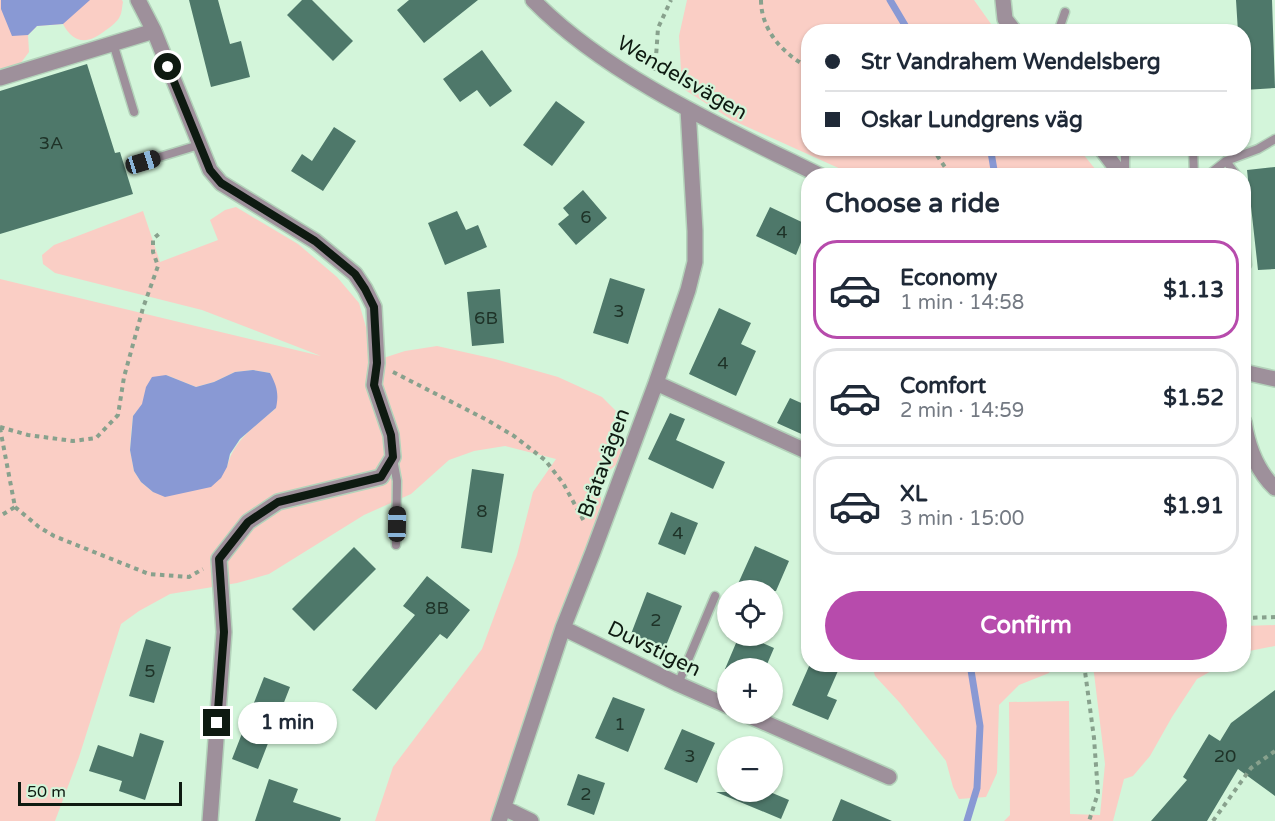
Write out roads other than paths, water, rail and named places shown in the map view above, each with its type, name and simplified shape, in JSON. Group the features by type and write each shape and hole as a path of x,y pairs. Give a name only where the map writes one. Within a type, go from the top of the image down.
{"street":[{"path":"138,0 154,31 210,170 221,183 315,241 355,274 365,289 374,307 377,363 374,385 391,435 393,457 381,477 278,502 248,522 219,559 224,632 210,821"},
{"name":"Wendelsvägen","path":"533,0 577,38 646,84 688,109 805,168"},
{"path":"1003,0 1005,19 1009,24"},
{"path":"0,78 154,31"},
{"name":"Bråtavägen","path":"501,815 562,628 656,383 688,290 695,262 695,231 688,109"},
{"path":"1108,156 1117,168"},
{"path":"1251,374 1275,379"},
{"path":"656,383 801,449"},
{"path":"1251,454 1266,479 1275,488"},
{"name":"Duvstigen","path":"562,628 717,701"},
{"path":"768,724 889,777"},
{"path":"501,815 531,821"}],"lane":[{"path":"1061,24 1065,12"},
{"path":"113,43 134,112"},
{"path":"1251,152 1275,139"},
{"path":"143,162 199,145"},
{"path":"1217,168 1226,161 1239,156"},
{"path":"1226,161 1232,168"},
{"path":"393,457 398,481 396,545"},
{"path":"678,684 715,596"}],"water":[{"path":"1,0 90,0 63,24 37,26 28,35 12,36 1,9"},
{"path":"253,370 270,373 277,390 276,408 240,439 230,454 221,478 211,487 165,497 153,492 141,482 134,471 130,450 133,416 142,404 146,387 152,377 166,375 196,387 235,372"}],"waterway":[{"path":"890,0 904,24"},
{"path":"992,156 994,168"},
{"path":"967,821 977,788 980,726 971,672"}]}
